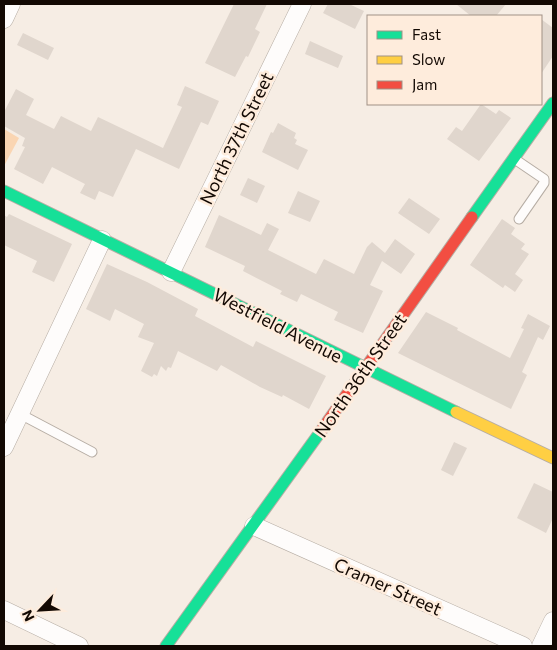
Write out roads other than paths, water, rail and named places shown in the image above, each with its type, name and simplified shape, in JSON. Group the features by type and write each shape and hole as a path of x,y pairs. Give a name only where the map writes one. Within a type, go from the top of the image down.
{"street":[{"path":"4,19 11,4"},
{"name":"North 37th Street","path":"171,272 302,4"},
{"name":"North 36th Street","path":"166,646 254,526 553,103"},
{"name":"Westfield Avenue","path":"4,191 553,458"},
{"path":"4,447 102,240"},
{"name":"Cramer Street","path":"254,526 522,646"},
{"path":"4,610 79,646"},
{"path":"541,646 553,621"}],"lane":[{"path":"514,158 544,179 544,183 519,219"},
{"path":"20,414 92,452"}]}
